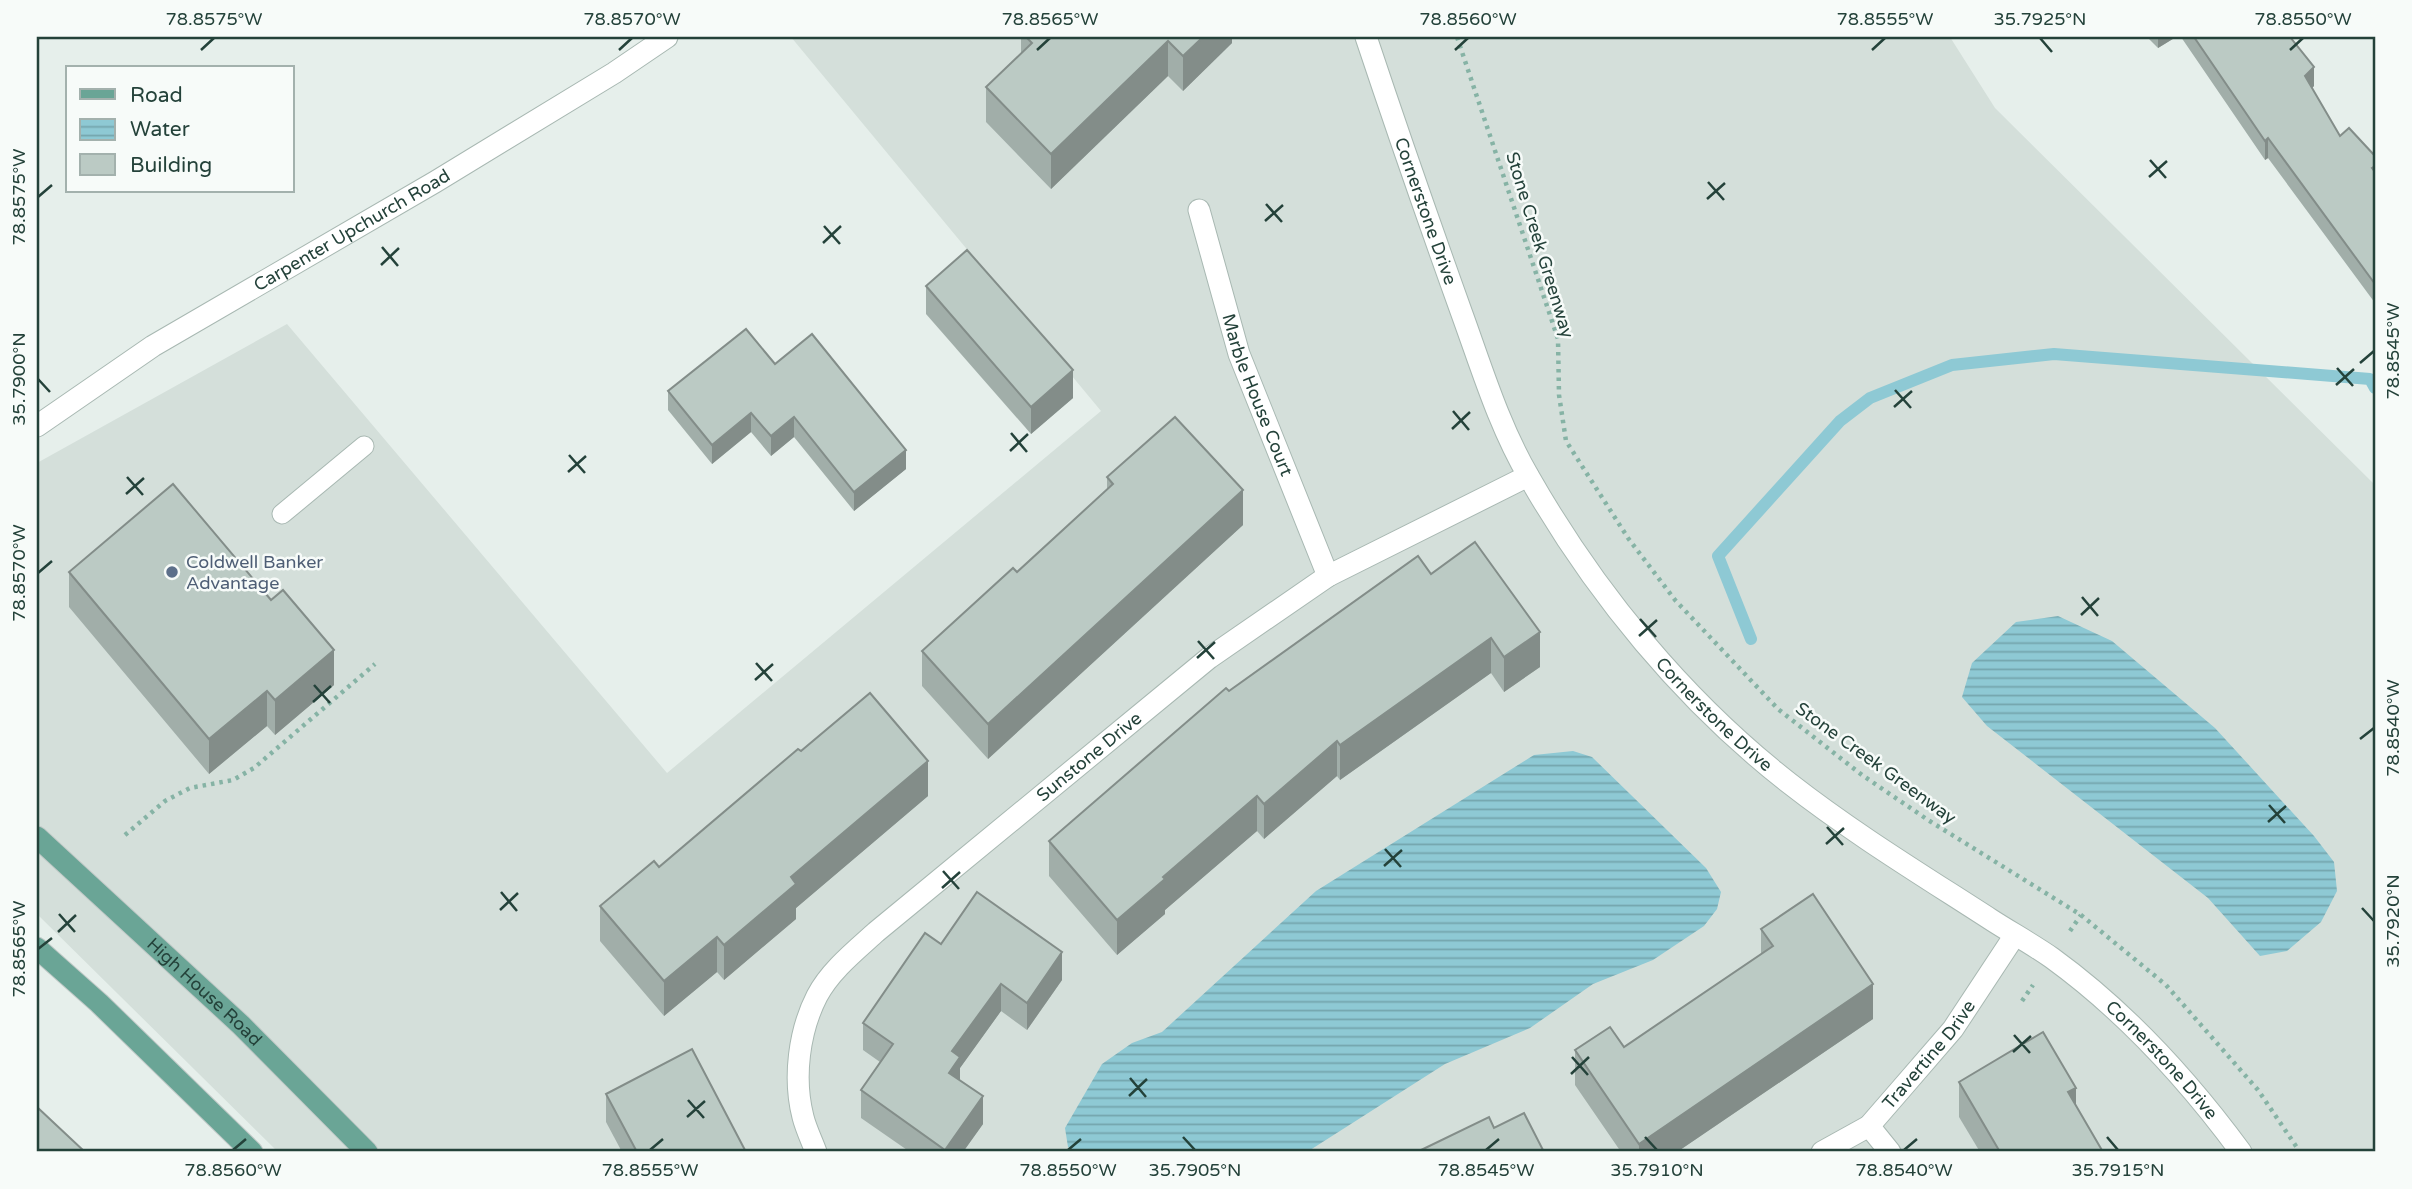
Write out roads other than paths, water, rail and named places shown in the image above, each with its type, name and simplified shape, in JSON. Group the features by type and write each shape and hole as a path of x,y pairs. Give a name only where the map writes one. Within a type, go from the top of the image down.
{"main road":[{"name":"High House Road","path":"37,837 241,1025 367,1152"},
{"path":"37,948 99,1003 252,1152"}],"street":[{"name":"Carpenter Upchurch Road","path":"37,426 153,346 435,182 614,73 667,37"},
{"name":"Cornerstone Drive","path":"1366,37 1424,209 1500,418 1528,476 1592,575 1643,641 1690,693 1739,741 1787,781 1846,826 2052,957 2105,1001 2172,1066 2241,1152"},
{"name":"Marble House Court","path":"1199,210 1239,354 1328,576"},
{"name":"Sunstone Drive","path":"816,1152 803,1116 798,1069 803,1036 818,995 843,962 1209,658 1328,576 1528,476"},
{"name":"Travertine Drive","path":"1822,1152 1869,1126 1953,1028 2015,935"},
{"path":"1869,1126 1891,1152"}],"lane":[{"path":"282,514 364,446"}],"water":[{"path":"2058,616 2112,641 2215,728 2314,836 2334,862 2337,891 2321,922 2287,951 2260,956 2208,898 1987,726 1962,697 1972,663 2016,622"},
{"path":"1573,751 1592,757 1706,868 1721,892 1717,909 1704,926 1653,960 1593,984 1530,1028 1445,1064 1307,1152 1076,1152 1068,1147 1065,1128 1102,1064 1132,1043 1162,1032 1316,891 1534,755"}],"waterway":[{"path":"1751,639 1718,556 1840,421 1870,398 1952,365 2054,354 2370,379 2375,388"}],"place":[{"name":"Coldwell Banker Advantage","path":"172,572"}]}
